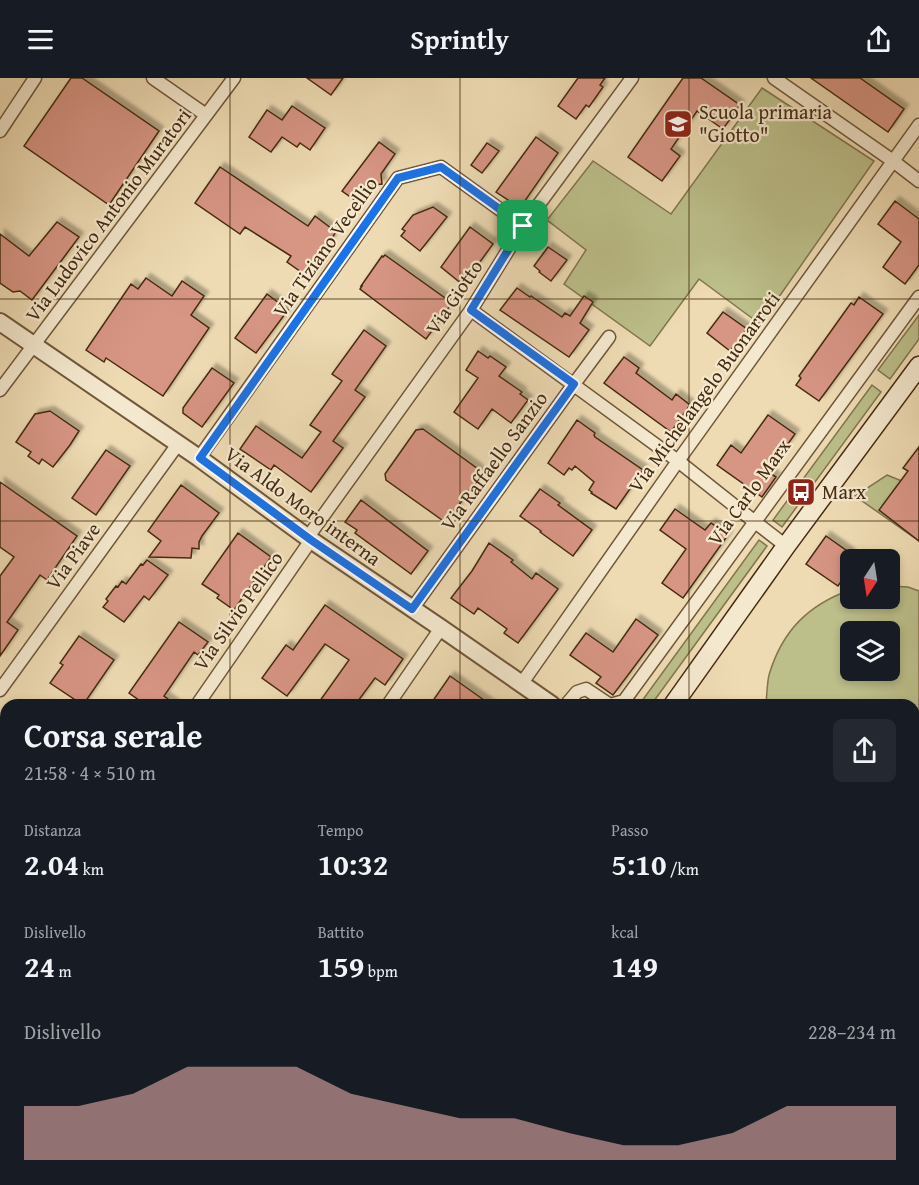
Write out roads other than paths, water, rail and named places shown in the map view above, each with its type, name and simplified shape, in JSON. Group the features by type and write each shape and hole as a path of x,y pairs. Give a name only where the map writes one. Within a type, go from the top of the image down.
{"main road":[{"path":"681,699 786,546 919,366"}],"street":[{"path":"0,131 35,78"},
{"path":"153,78 206,115"},
{"name":"Via Ludovico Antonio Muratori","path":"0,390 234,78"},
{"name":"Via Giotto","path":"309,539 471,310 523,226 632,78"},
{"path":"774,78 919,181"},
{"name":"Via Michelangelo Buonarroti","path":"522,683 919,125"},
{"name":"Via Tiziano Vecellio","path":"200,458 398,178 441,167 523,226"},
{"name":"Via Carlo Marx","path":"625,699 919,297"},
{"path":"471,310 678,461 786,546"},
{"name":"Via Aldo Moro interna","path":"0,322 200,458 309,539 544,699"},
{"name":"Via Raffaello Sanzio","path":"412,609 609,337"},
{"name":"Via Piave","path":"0,690 178,444"},
{"name":"Via Silvio Pellico","path":"201,699 309,539"},
{"path":"392,699 441,628"},
{"name":"Via Carlo Marx","path":"571,699 577,692 586,689 601,699"}],"place":[{"name":"Scuola primaria \"Giotto\"","path":"678,124"},
{"name":"Marx","path":"801,492"}]}
